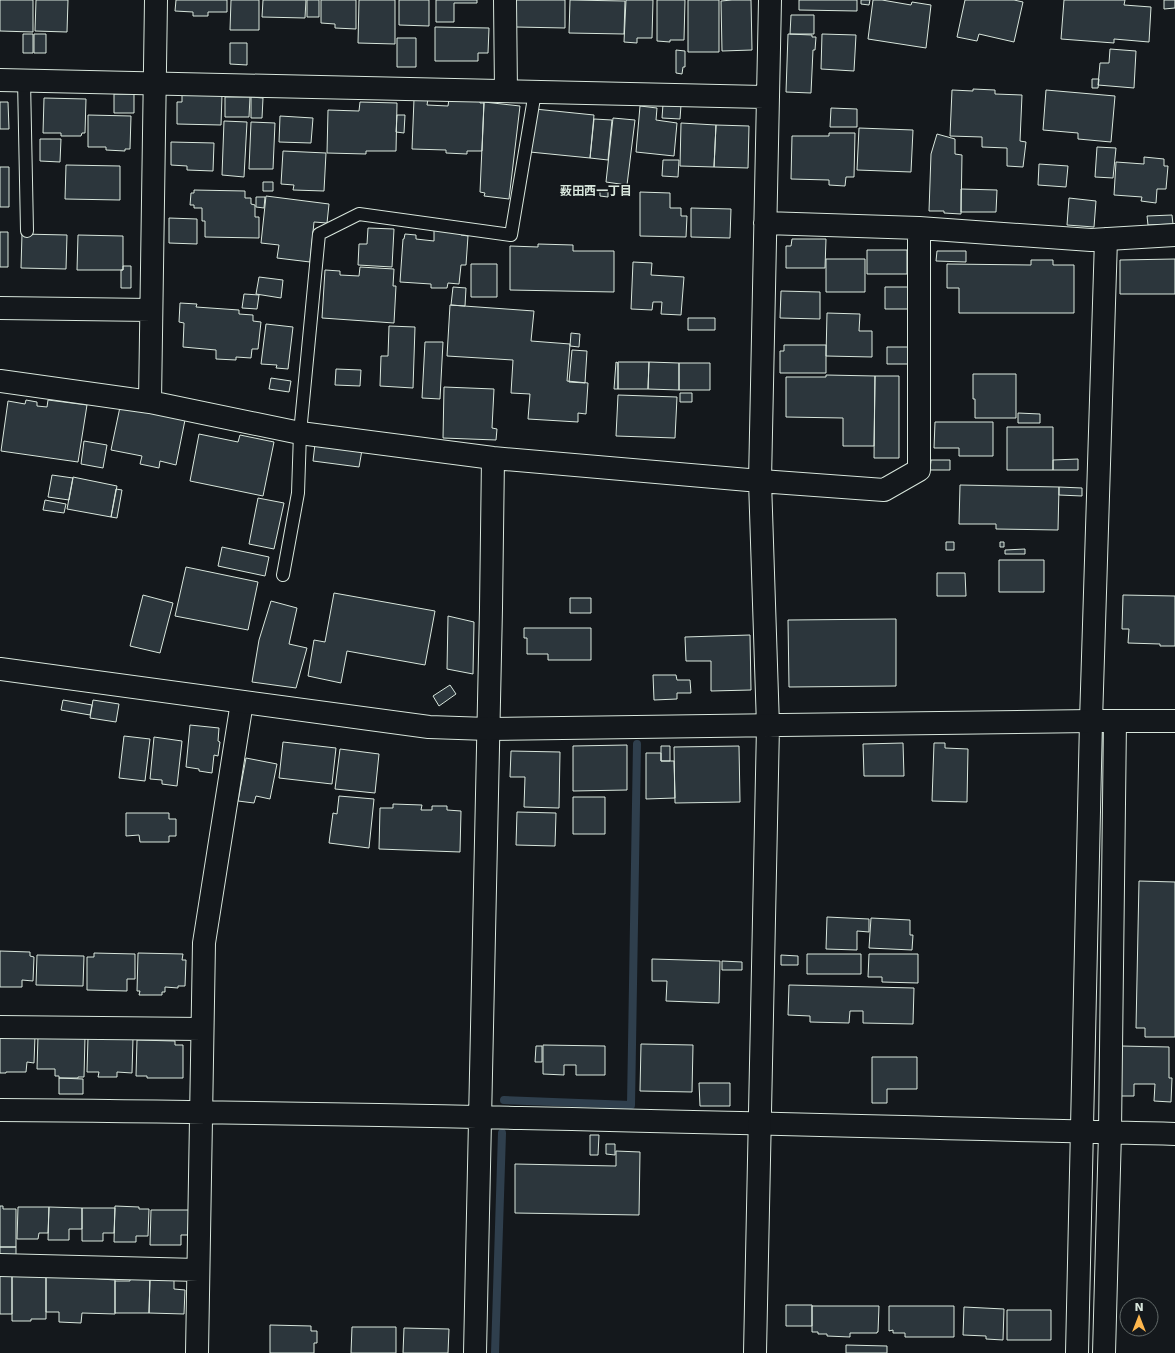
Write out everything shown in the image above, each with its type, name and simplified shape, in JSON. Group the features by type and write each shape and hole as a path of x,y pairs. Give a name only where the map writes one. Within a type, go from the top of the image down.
{"street":[{"path":"150,402 156,0"},
{"path":"505,0 506,91"},
{"path":"754,1353 768,726 760,481 770,0"},
{"path":"0,80 768,97"},
{"path":"765,223 919,228 1091,240 1175,235"},
{"path":"0,381 150,402 300,433 493,458 884,490 919,470 919,228"},
{"path":"1077,1353 1091,720 1106,240"},
{"path":"0,308 151,310"},
{"path":"475,1353 493,458"},
{"path":"0,668 430,727 488,729 1175,720"},
{"path":"197,1353 204,943 242,702"},
{"path":"1104,1353 1110,1132 1115,720"},
{"path":"0,1027 202,1030"},
{"path":"0,1110 480,1117 1175,1134"},
{"path":"0,1265 198,1270"}],"lane":[{"path":"24,80 27,231"},
{"path":"283,575 298,494 300,433 319,234 359,214 511,235 535,92"}],"building":[{"path":"0,0 33,0 33,32 0,31"},
{"path":"36,0 68,0 67,32 35,31"},
{"path":"176,0 227,0 227,12 208,12 208,16 193,16 193,12 175,11"},
{"path":"231,0 259,0 259,30 230,30"},
{"path":"263,0 306,0 305,18 262,17"},
{"path":"307,0 319,0 319,17 307,17"},
{"path":"321,0 356,0 356,29 335,28 335,24 321,23"},
{"path":"359,0 395,0 395,44 358,43"},
{"path":"399,0 429,0 429,26 399,25"},
{"path":"436,0 477,0 477,3 454,3 454,22 436,22"},
{"path":"516,0 565,0 565,28 516,27"},
{"path":"570,0 625,1 624,34 569,33"},
{"path":"626,0 653,0 652,38 637,38 637,43 624,42"},
{"path":"657,0 685,0 684,40 670,40 670,42 657,41"},
{"path":"688,0 719,0 719,52 688,52"},
{"path":"751,0 752,50 722,51 721,1"},
{"path":"799,0 857,0 857,11 799,10"},
{"path":"861,0 870,0 869,5 861,4"},
{"path":"873,0 911,5 912,2 931,5 926,48 868,39"},
{"path":"965,0 1014,0 1023,2 1014,42 979,34 977,41 957,37"},
{"path":"1064,0 1125,0 1124,5 1151,7 1149,42 1114,39 1114,43 1061,39"},
{"path":"1164,0 1175,0 1175,8 1164,9"},
{"path":"791,15 814,15 814,34 790,34"},
{"path":"435,27 489,28 488,53 478,53 478,61 435,61"},
{"path":"23,34 33,34 33,53 23,53"},
{"path":"34,34 46,34 46,53 34,53"},
{"path":"788,34 812,35 812,37 816,37 815,50 813,50 811,93 786,92"},
{"path":"822,34 856,35 854,71 821,69"},
{"path":"397,38 416,38 416,67 397,67"},
{"path":"230,43 247,43 247,65 230,64"},
{"path":"1110,49 1136,51 1134,88 1098,85 1100,63 1109,63"},
{"path":"676,50 685,51 685,67 683,67 682,74 676,73"},
{"path":"1092,79 1099,79 1098,88 1092,88"},
{"path":"973,89 995,90 995,94 1022,95 1020,141 1026,142 1023,167 1007,166 1007,148 982,147 982,137 950,136 952,90 973,91"},
{"path":"1046,90 1115,96 1111,142 1078,139 1078,133 1043,130"},
{"path":"114,94 134,94 134,113 114,113"},
{"path":"182,94 222,95 221,125 177,124 177,102 182,102"},
{"path":"225,97 250,97 249,117 225,117"},
{"path":"251,97 263,98 262,118 251,118"},
{"path":"44,98 86,99 85,133 82,133 81,136 61,136 61,133 43,133"},
{"path":"414,99 428,99 427,105 448,106 449,99 480,99 480,103 484,103 482,151 467,151 467,154 446,153 446,150 412,149"},
{"path":"0,102 8,102 9,129 0,129"},
{"path":"360,102 397,103 396,151 366,151 366,154 327,153 328,110 359,111"},
{"path":"484,102 520,106 509,199 484,196 485,193 480,192"},
{"path":"663,104 681,105 680,119 662,118"},
{"path":"640,106 657,108 656,120 677,123 674,156 636,152"},
{"path":"831,108 857,109 857,127 830,127"},
{"path":"535,109 594,115 590,158 530,152"},
{"path":"88,115 131,116 130,149 125,149 125,151 106,150 106,147 88,147"},
{"path":"397,115 405,115 404,133 396,132"},
{"path":"280,116 313,118 311,143 279,142"},
{"path":"613,118 635,120 627,185 606,182"},
{"path":"594,119 612,120 608,160 590,158"},
{"path":"224,121 247,122 244,177 222,175"},
{"path":"251,122 275,123 273,169 249,169"},
{"path":"681,123 716,125 714,167 680,166"},
{"path":"716,125 749,126 748,168 714,167"},
{"path":"859,128 913,130 911,172 857,170"},
{"path":"829,133 855,133 854,177 846,177 845,186 829,185 829,180 791,179 792,136 829,136"},
{"path":"937,134 955,139 955,154 962,155 961,214 944,213 944,211 929,211 931,154"},
{"path":"40,139 61,139 60,162 40,161"},
{"path":"171,142 214,143 213,171 187,170 187,166 171,165"},
{"path":"1097,147 1116,148 1113,178 1095,177"},
{"path":"283,151 326,153 324,191 293,190 294,185 281,184"},
{"path":"1144,157 1164,159 1164,166 1168,166 1166,189 1157,189 1156,203 1141,201 1142,197 1114,195 1116,162 1144,164"},
{"path":"663,160 679,160 678,177 662,176"},
{"path":"1039,164 1068,166 1066,187 1038,185"},
{"path":"66,165 120,166 120,200 65,199"},
{"path":"0,167 9,167 9,207 0,207"},
{"path":"263,182 273,182 273,191 263,191"},
{"path":"961,189 997,190 996,212 961,212"},
{"path":"194,190 245,191 245,198 251,198 251,204 255,205 255,217 259,217 259,238 205,237 205,221 202,221 202,208 194,208 194,205 190,205 191,193 194,193"},
{"path":"600,191 608,192 608,197 600,196"},
{"path":"640,192 670,193 670,208 681,208 681,216 687,216 686,237 640,236"},
{"path":"266,196 329,204 327,223 314,222 310,262 277,258 279,245 261,243"},
{"path":"256,197 265,197 264,208 256,207"},
{"path":"1069,198 1096,201 1094,227 1067,225"},
{"path":"691,208 731,209 730,238 691,237"},
{"path":"1172,215 1173,224 1148,225 1147,216"},
{"path":"169,218 197,219 197,244 169,243"},
{"path":"368,228 394,229 392,267 358,265 359,244 367,244"},
{"path":"434,229 461,230 461,235 468,236 466,265 461,265 459,284 448,283 447,288 431,288 431,284 400,282 403,239 405,234 416,235 416,239 434,241"},
{"path":"0,232 8,232 8,267 0,267"},
{"path":"22,234 67,235 66,269 21,268"},
{"path":"78,235 123,236 123,270 77,270"},
{"path":"792,239 826,239 825,268 786,268 786,246 791,246"},
{"path":"538,244 573,245 573,251 614,251 614,292 510,290 510,246 538,247"},
{"path":"867,250 907,250 907,274 867,274"},
{"path":"937,251 966,251 966,262 936,261"},
{"path":"826,259 865,259 865,292 826,292"},
{"path":"1175,259 1175,294 1120,294 1120,260"},
{"path":"1031,260 1053,260 1053,265 1074,265 1074,313 959,313 959,288 947,288 947,264 1031,265"},
{"path":"633,262 652,263 651,275 684,277 681,315 661,314 662,302 653,302 652,310 631,309"},
{"path":"471,264 497,264 497,297 471,297"},
{"path":"123,266 131,266 131,288 121,288 121,270 123,270"},
{"path":"360,267 394,269 393,286 396,286 394,323 322,318 325,270 340,271 340,275 359,276"},
{"path":"259,277 283,280 281,298 256,294"},
{"path":"453,287 466,288 465,306 451,305"},
{"path":"885,287 914,287 914,309 885,309"},
{"path":"781,291 820,292 820,319 780,318"},
{"path":"244,294 259,295 257,309 242,308"},
{"path":"180,303 197,304 196,307 239,310 239,314 253,315 253,321 261,322 258,349 252,349 251,358 236,357 236,360 216,359 216,350 183,347 184,323 179,322"},
{"path":"450,305 534,311 531,341 570,344 567,381 588,383 586,414 578,413 578,422 528,419 530,394 511,393 513,360 447,356"},
{"path":"827,313 860,314 859,331 872,331 872,357 826,356"},
{"path":"688,318 715,318 715,330 688,330"},
{"path":"266,324 293,327 288,369 276,368 277,365 261,364"},
{"path":"389,326 415,327 413,388 380,386 381,356 388,356"},
{"path":"571,333 580,334 579,347 570,346"},
{"path":"425,342 443,342 440,399 422,398"},
{"path":"784,345 826,345 826,373 780,373 780,351 784,351"},
{"path":"887,347 910,347 910,364 887,364"},
{"path":"572,350 587,351 585,383 569,382"},
{"path":"616,362 618,363 618,389 614,389"},
{"path":"618,362 649,362 648,389 618,389"},
{"path":"649,362 679,363 679,390 648,389"},
{"path":"679,363 710,363 710,390 679,390"},
{"path":"336,369 361,370 360,386 335,385"},
{"path":"973,374 1016,374 1016,418 975,418"},
{"path":"826,375 875,376 874,446 843,446 843,418 786,417 786,377 826,377"},
{"path":"875,376 899,376 899,458 874,458"},
{"path":"271,378 291,381 289,392 269,389"},
{"path":"444,387 494,389 492,428 497,429 496,440 443,438"},
{"path":"680,393 692,393 692,402 680,402"},
{"path":"618,395 677,397 675,438 616,436"},
{"path":"26,400 37,402 37,406 47,407 48,400 87,405 78,462 1,451 8,401 25,404"},
{"path":"120,407 185,420 176,465 160,461 159,468 140,464 142,456 111,450"},
{"path":"1018,413 1040,414 1040,423 1018,423"},
{"path":"935,422 993,422 993,456 959,456 959,448 934,448"},
{"path":"1007,427 1053,427 1053,470 1007,470"},
{"path":"199,434 238,442 240,435 274,442 263,496 190,481"},
{"path":"84,441 107,445 103,468 81,464"},
{"path":"315,444 362,450 359,467 313,461"},
{"path":"1078,459 1078,470 1053,470 1053,460"},
{"path":"931,460 950,460 950,470 930,470"},
{"path":"52,475 73,478 69,500 48,497"},
{"path":"73,477 117,486 111,517 67,509"},
{"path":"960,485 1059,487 1058,530 996,529 996,524 959,524"},
{"path":"1059,487 1082,488 1082,496 1059,495"},
{"path":"116,489 122,490 117,518 111,517"},
{"path":"258,498 284,503 274,549 249,544"},
{"path":"45,500 66,504 64,513 43,510"},
{"path":"946,542 954,542 954,550 946,550"},
{"path":"1000,542 1004,542 1004,547 1000,547"},
{"path":"222,547 269,557 265,576 218,566"},
{"path":"1025,549 1025,554 1005,554 1005,550"},
{"path":"999,560 1044,560 1044,592 999,592"},
{"path":"186,567 258,582 248,630 175,616"},
{"path":"937,573 965,573 966,596 937,596"},
{"path":"334,593 435,611 425,665 347,651 341,683 308,676 314,640 325,642"},
{"path":"143,595 173,603 160,653 130,646"},
{"path":"1123,595 1175,596 1175,646 1128,643 1129,629 1122,629"},
{"path":"570,598 591,598 591,613 570,613"},
{"path":"271,601 297,608 289,644 307,648 296,688 252,682 259,640"},
{"path":"448,616 474,622 473,674 447,669"},
{"path":"896,619 896,686 789,687 788,620"},
{"path":"524,628 591,628 591,660 548,660 548,654 527,654 527,638 524,638"},
{"path":"750,635 751,690 711,691 711,661 686,661 685,637"},
{"path":"653,675 676,675 677,680 690,680 691,693 677,693 677,699 654,700"},
{"path":"450,685 456,694 439,706 433,696"},
{"path":"63,700 92,705 90,715 61,710"},
{"path":"93,700 119,704 116,722 90,718"},
{"path":"190,725 219,728 218,741 220,742 218,756 214,755 212,773 186,767"},
{"path":"124,736 150,739 145,781 119,778"},
{"path":"154,737 182,741 177,786 162,784 162,780 150,779"},
{"path":"283,742 336,748 332,784 279,778"},
{"path":"903,743 904,776 864,776 863,744"},
{"path":"934,743 945,743 945,748 968,749 967,802 932,801"},
{"path":"627,745 627,790 573,791 573,746"},
{"path":"661,746 670,746 670,761 661,761"},
{"path":"739,746 740,802 675,803 674,747"},
{"path":"340,749 379,754 375,793 335,789"},
{"path":"511,751 560,752 559,808 524,807 525,777 510,777"},
{"path":"646,753 661,753 661,761 674,761 675,798 646,799"},
{"path":"246,758 277,764 270,799 256,796 254,803 238,801"},
{"path":"339,796 374,799 369,848 329,843 333,813 337,814"},
{"path":"573,797 605,797 605,834 573,834"},
{"path":"393,804 422,805 421,810 432,810 432,806 447,806 447,810 461,811 460,852 379,849 380,808 393,808"},
{"path":"517,812 556,813 555,846 516,845"},
{"path":"126,813 169,813 169,819 176,819 176,836 169,836 169,842 140,842 139,835 126,836"},
{"path":"1139,881 1175,882 1175,1037 1145,1037 1145,1028 1136,1028"},
{"path":"827,917 869,919 869,932 857,931 857,950 826,949"},
{"path":"871,918 910,920 910,935 913,935 912,950 869,948"},
{"path":"0,951 30,952 30,956 34,957 33,981 22,980 22,987 0,987"},
{"path":"94,953 135,954 135,979 127,979 127,991 87,990 87,957 94,957"},
{"path":"138,953 183,954 182,960 186,960 185,986 178,986 178,988 165,987 165,992 162,992 162,995 139,995 140,991 137,991"},
{"path":"807,954 861,954 861,974 807,974"},
{"path":"869,954 918,954 918,983 882,982 882,977 868,977"},
{"path":"37,955 84,956 83,986 36,985"},
{"path":"781,955 798,956 798,965 781,965"},
{"path":"652,959 720,961 719,1003 666,1001 667,981 652,981"},
{"path":"722,961 742,962 742,970 722,970"},
{"path":"789,985 914,988 913,1024 863,1023 863,1011 850,1011 849,1023 810,1022 810,1016 788,1015"},
{"path":"0,1036 35,1036 34,1063 27,1062 26,1072 0,1073"},
{"path":"38,1036 85,1037 84,1077 59,1078 59,1076 55,1076 55,1069 37,1069"},
{"path":"88,1037 133,1038 132,1073 117,1072 117,1077 98,1077 99,1072 87,1072"},
{"path":"137,1040 175,1041 175,1045 183,1045 183,1078 147,1078 147,1076 136,1076"},
{"path":"641,1044 693,1045 692,1092 640,1091"},
{"path":"543,1045 605,1046 605,1075 576,1075 576,1065 564,1065 564,1075 543,1074"},
{"path":"536,1046 542,1046 542,1062 535,1062"},
{"path":"1121,1046 1169,1047 1169,1078 1172,1078 1171,1102 1154,1101 1155,1084 1134,1084 1134,1096 1120,1096"},
{"path":"872,1057 917,1057 917,1089 887,1089 887,1103 872,1103"},
{"path":"59,1078 83,1079 83,1094 59,1094"},
{"path":"699,1083 730,1083 730,1106 700,1106"},
{"path":"590,1135 599,1135 598,1155 590,1155"},
{"path":"606,1144 615,1144 615,1155 606,1154"},
{"path":"616,1151 640,1152 639,1215 515,1213 515,1164 616,1166"},
{"path":"0,1206 3,1206 3,1209 16,1209 16,1247 0,1247"},
{"path":"115,1206 149,1209 148,1236 136,1236 136,1242 114,1242"},
{"path":"18,1207 49,1207 48,1233 39,1233 38,1239 17,1239"},
{"path":"49,1207 82,1208 82,1229 69,1229 69,1240 48,1240"},
{"path":"82,1208 115,1208 114,1233 103,1233 103,1241 82,1241"},
{"path":"151,1210 189,1210 188,1235 181,1235 181,1245 150,1245"},
{"path":"0,1247 16,1247 16,1255 0,1255"},
{"path":"12,1275 46,1276 46,1319 12,1321"},
{"path":"87,1275 87,1278 115,1280 115,1314 82,1313 81,1323 59,1322 59,1312 46,1312 46,1276"},
{"path":"0,1276 12,1276 12,1314 0,1314"},
{"path":"150,1277 174,1277 174,1289 185,1290 184,1314 149,1313"},
{"path":"130,1278 150,1278 149,1313 115,1313 115,1281 130,1281"},
{"path":"786,1305 812,1305 812,1326 786,1326"},
{"path":"812,1306 879,1306 878,1332 850,1333 850,1337 827,1336 827,1334 812,1332"},
{"path":"889,1306 954,1306 954,1337 905,1337 905,1333 893,1333 893,1330 889,1331"},
{"path":"964,1307 1004,1309 1003,1340 986,1339 986,1336 963,1335"},
{"path":"1007,1310 1051,1310 1051,1340 1007,1340"},
{"path":"270,1325 311,1326 311,1331 317,1331 317,1343 314,1343 314,1353 270,1353"},
{"path":"352,1327 396,1327 396,1353 351,1353"},
{"path":"404,1328 449,1329 448,1353 403,1353"},
{"path":"846,1345 887,1346 887,1353 846,1353"}],"waterway":[{"path":"504,1100 631,1105 637,744"},
{"path":"495,1353 502,1133"}],"district":[{"name":"薮田西一丁目","path":"596,191"}]}
